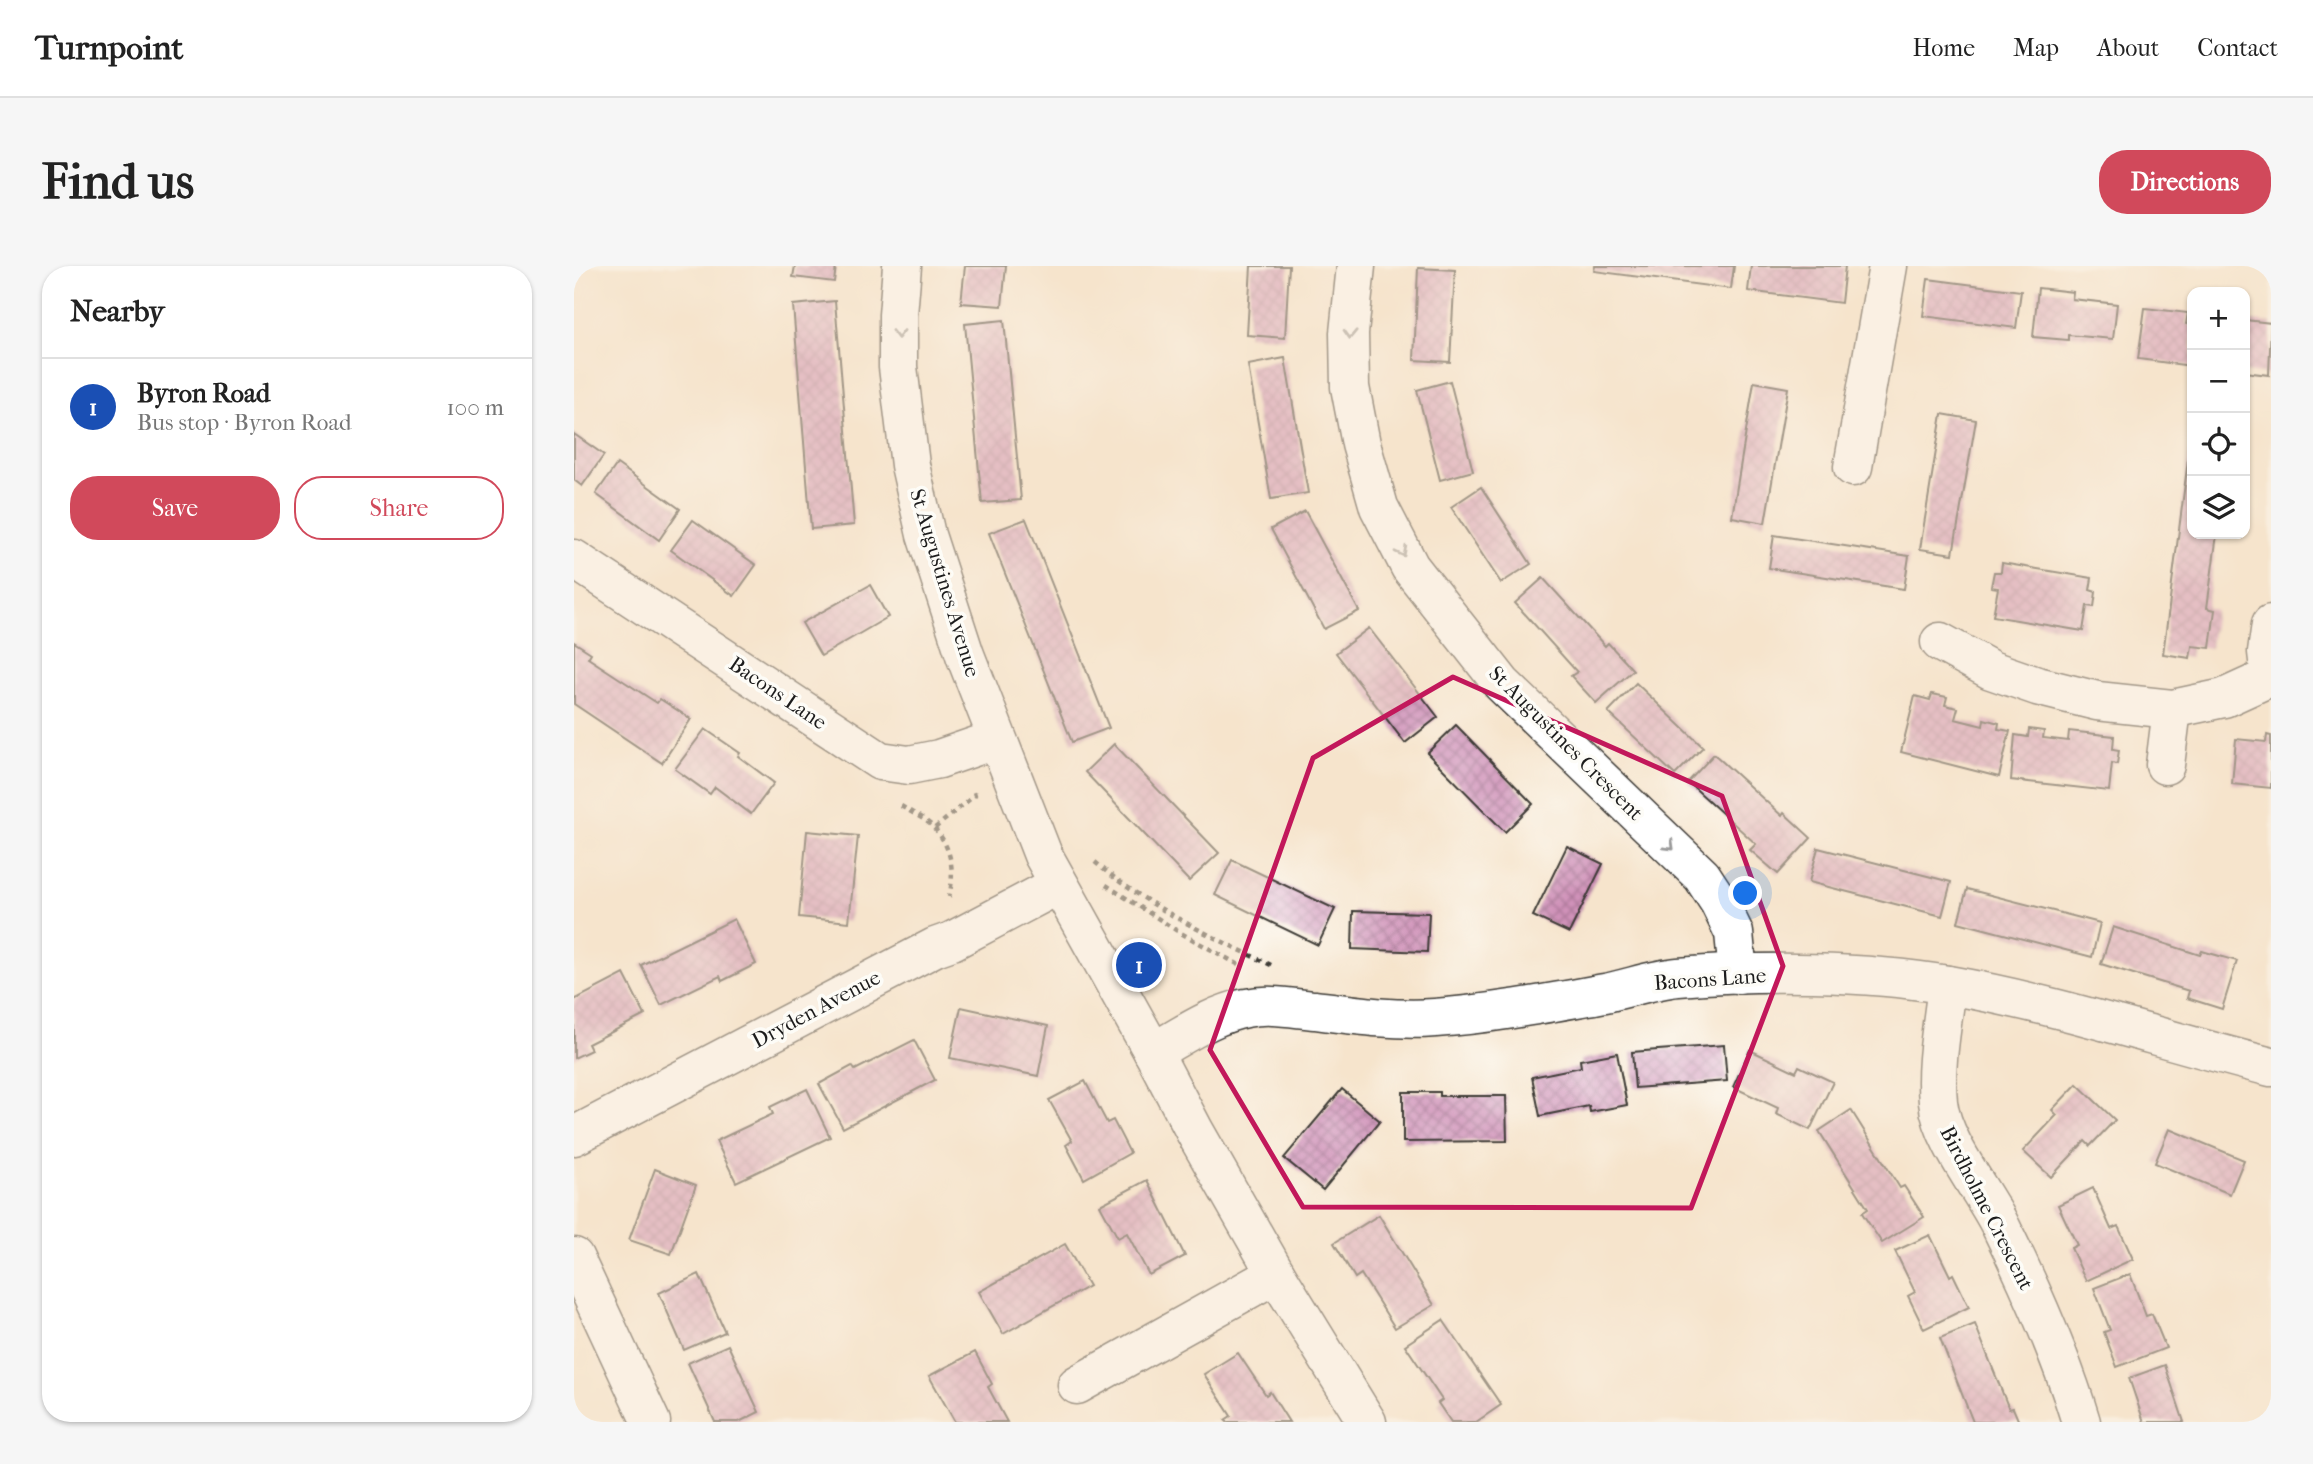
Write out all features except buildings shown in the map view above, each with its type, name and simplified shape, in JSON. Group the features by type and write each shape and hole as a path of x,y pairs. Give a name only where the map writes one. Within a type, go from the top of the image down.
{"street":[{"name":"St Augustines Avenue","path":"902,266 898,367 910,466 930,549 965,655 1043,855 1276,1274 1367,1422"},
{"name":"St Augustines Crescent","path":"1356,266 1349,332 1350,387 1361,444 1379,507 1410,567 1502,684 1702,876 1734,933 1738,974"},
{"path":"1853,467 1888,266"},
{"name":"Bacons Lane","path":"574,559 880,761 909,765 939,759 997,739"},
{"path":"1940,642 1991,670 2037,686 2097,701 2172,709 2224,698 2271,677 2267,652 2271,624"},
{"path":"2165,765 2172,709"},
{"name":"Dryden Avenue","path":"574,1136 1058,885"},
{"name":"Bacons Lane","path":"1153,1052 1209,1020 1245,1008 1271,1005 1377,1017 1429,1018 1482,1014 1609,992 1675,977 1738,974 1878,977 1948,985 2057,1009 2271,1067"},
{"name":"Birdholme Crescent","path":"1948,985 1938,1070 1938,1103 1947,1132 1999,1224 2067,1376 2081,1422"},
{"path":"574,1258 651,1422"},
{"path":"1077,1385 1276,1274"}],"path":[{"path":"880,761 874,787 935,828 951,857 953,880 948,901 936,913 952,941"},
{"path":"1094,861 1113,878 1200,931 1274,966"},
{"path":"1099,880 1179,932 1253,973"}],"highlighted area":[{"path":"1453,677 1722,796 1783,966 1691,1208 1303,1207 1210,1050 1313,758"}],"place":[{"name":"Byron Road","path":"1139,965"}]}
